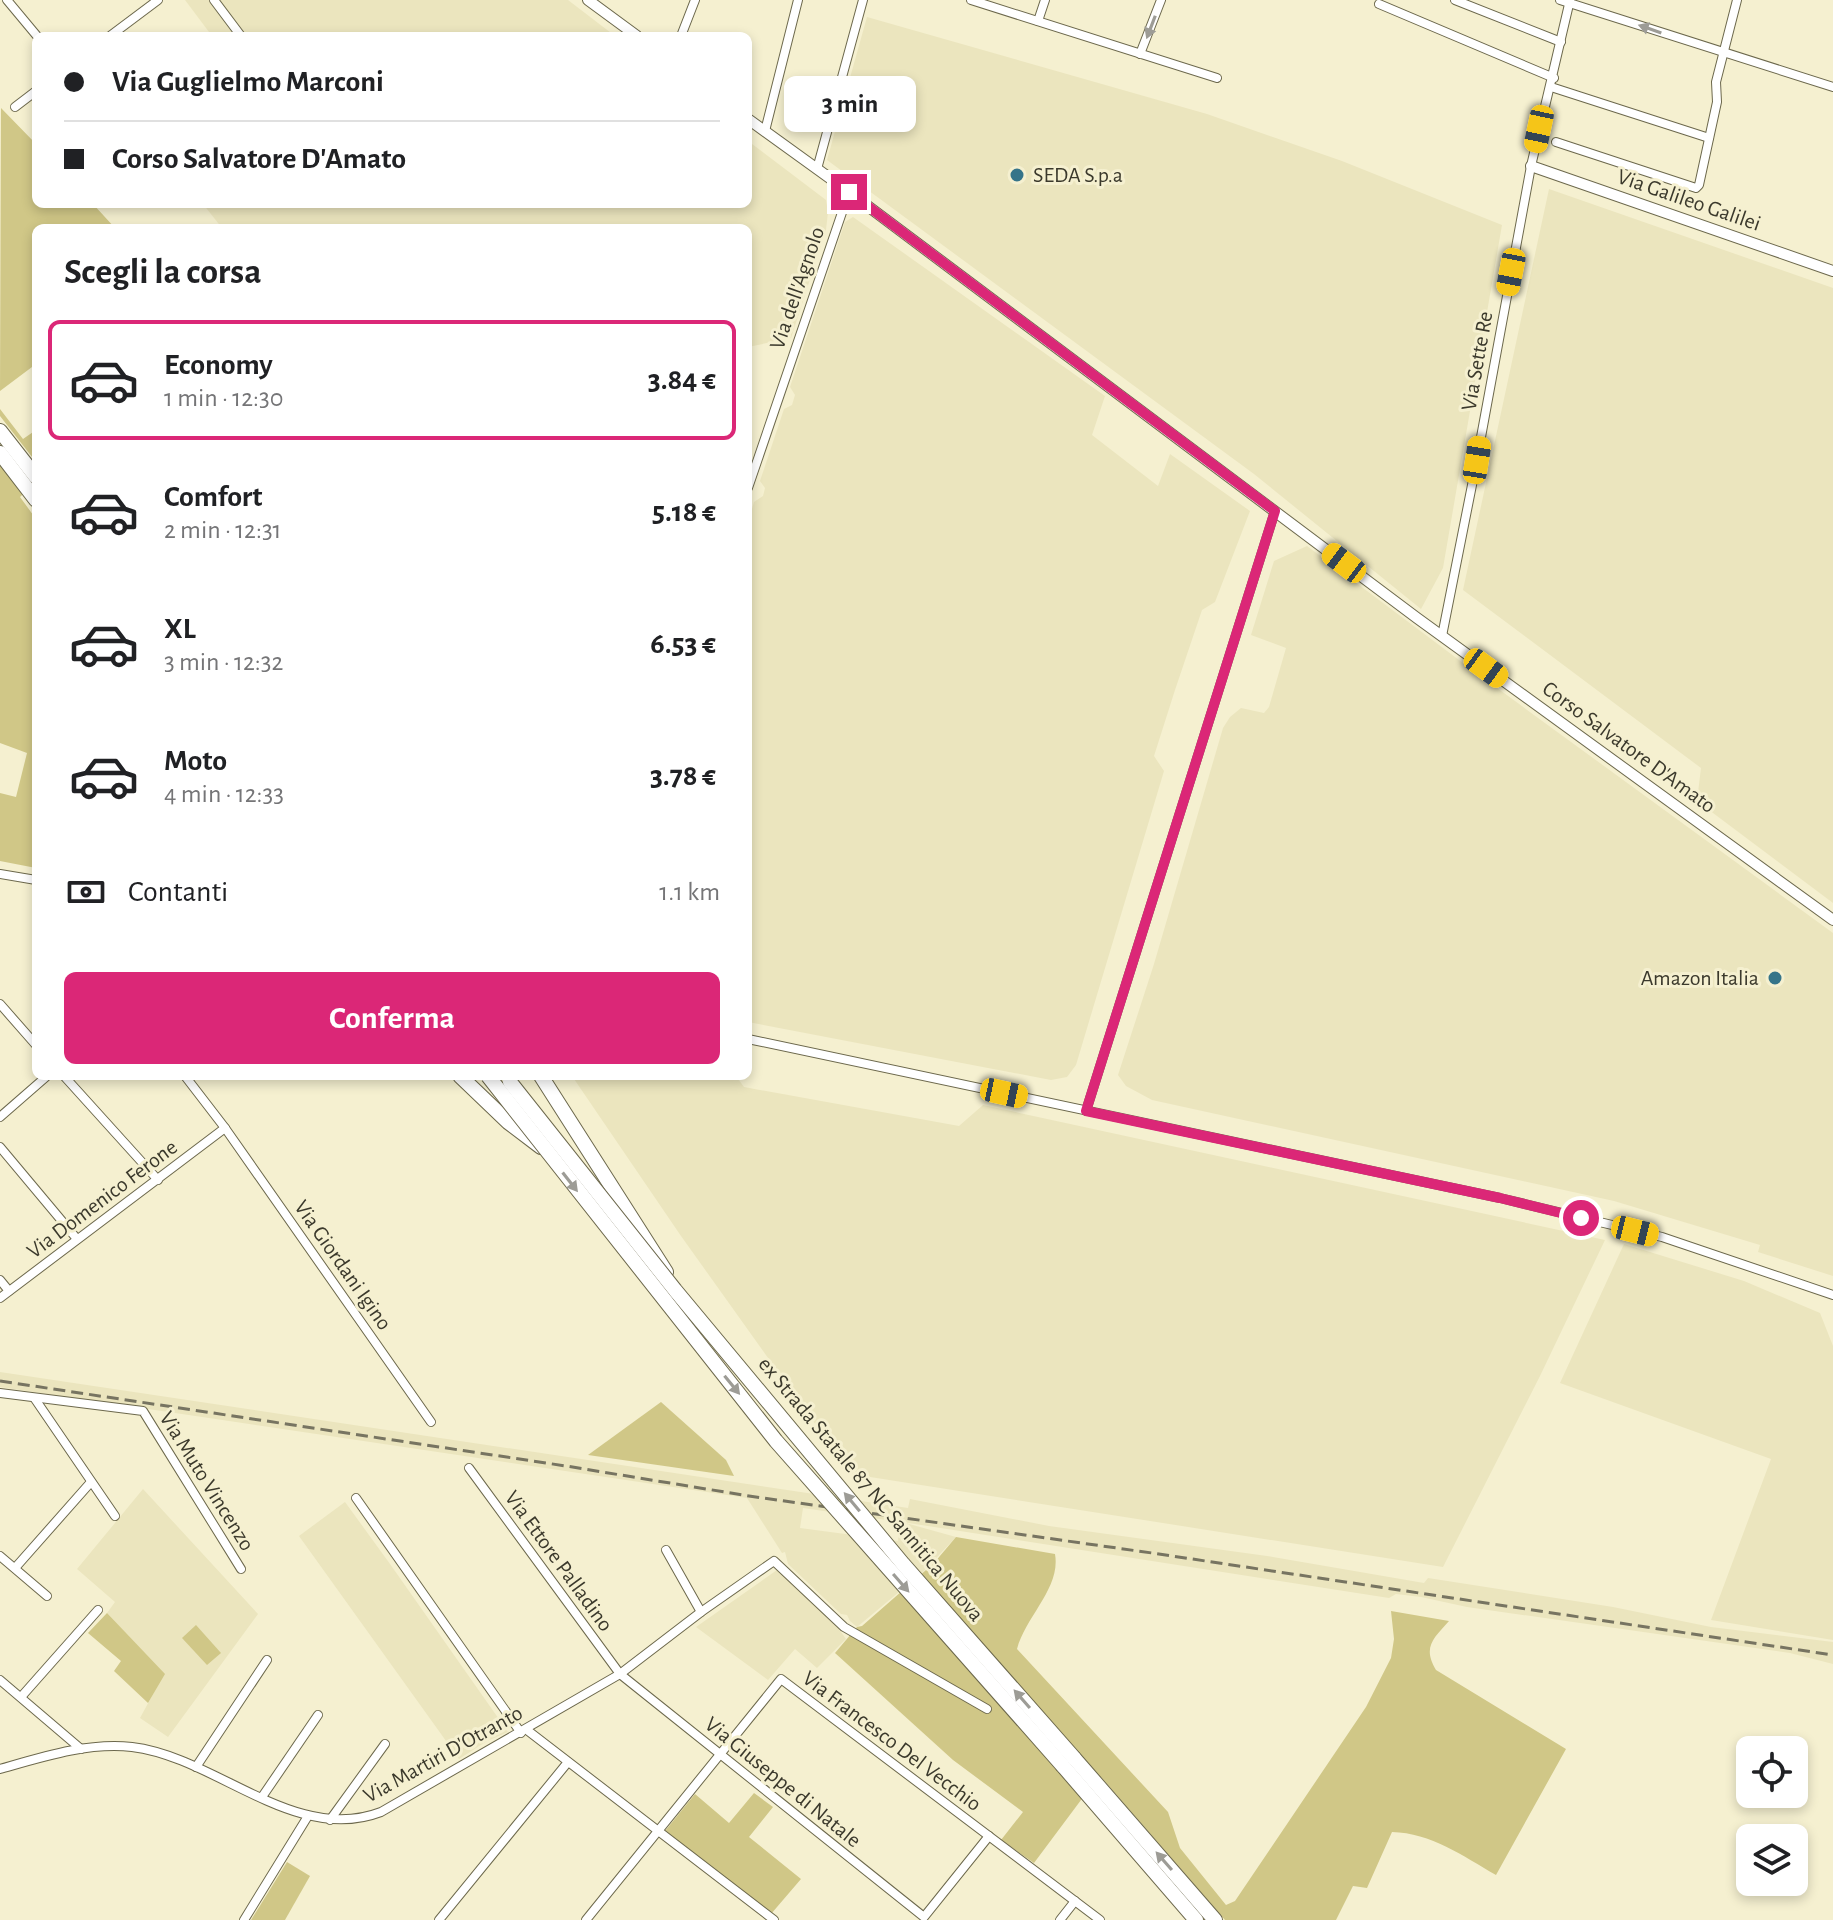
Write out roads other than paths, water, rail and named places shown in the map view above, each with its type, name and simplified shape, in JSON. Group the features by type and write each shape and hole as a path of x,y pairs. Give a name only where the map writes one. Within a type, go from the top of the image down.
{"highway":[{"path":"0,431 32,472"},
{"path":"0,453 32,495"},
{"path":"464,1080 508,1122 544,1149"},
{"name":"ex Strada Statale 87 NC Sannitica Nuova","path":"491,1080 776,1441 1215,1920"},
{"name":"ex Strada Statale 87 NC Sannitica Nuova","path":"508,1080 681,1296 1196,1920"},
{"path":"544,1080 681,1296"}],"street":[{"path":"7,0 34,32"},
{"path":"139,0 146,9"},
{"path":"115,32 158,0"},
{"path":"214,0 238,32"},
{"path":"588,0 632,32"},
{"path":"683,32 695,0"},
{"path":"765,131 798,0"},
{"path":"817,169 863,0"},
{"path":"1038,21 1045,0"},
{"path":"1140,54 1161,0"},
{"path":"1455,0 1561,42"},
{"path":"1560,0 1833,87"},
{"path":"1556,142 1696,188 1717,102 1716,82 1737,0"},
{"path":"976,1 1217,78"},
{"name":"Via Sette Re","path":"1442,636 1531,166 1570,2"},
{"path":"1379,4 1553,82 1709,138"},
{"path":"15,107 32,94"},
{"name":"Corso Salvatore D'Amato","path":"752,122 1442,636 1833,920"},
{"name":"Via Galileo Galilei","path":"1531,166 1833,271"},
{"name":"Via dell'Agnolo","path":"752,476 849,192"},
{"path":"1086,1111 1275,511"},
{"path":"0,874 32,879"},
{"path":"0,1004 32,1040"},
{"path":"752,1040 1500,1198 1662,1237 1833,1295"},
{"path":"0,1117 42,1080"},
{"path":"68,1080 158,1180"},
{"name":"Via Giordani Igino","path":"188,1080 431,1422"},
{"name":"Via Domenico Ferone","path":"0,1298 225,1128"},
{"path":"0,1147 77,1239"},
{"path":"0,1280 9,1291"},
{"path":"0,1393 35,1399 115,1516"},
{"name":"Via Muto Vincenzo","path":"35,1399 143,1411 241,1569"},
{"name":"Via Ettore Palladino","path":"469,1468 620,1674"},
{"path":"15,1568 91,1482"},
{"path":"356,1498 524,1731 774,1920"},
{"path":"666,1550 701,1612"},
{"path":"0,1556 47,1596"},
{"name":"Via Martiri D'Otranto","path":"0,1769 81,1749 132,1747 196,1767 308,1816 330,1820 363,1818 381,1812 620,1674 774,1561 844,1627 987,1709"},
{"path":"21,1697 98,1610"},
{"path":"196,1767 267,1660"},
{"name":"Via Giuseppe di Natale","path":"620,1674 924,1917 989,1836"},
{"name":"Via Francesco Del Vecchio","path":"586,1920 781,1679 1100,1920"},
{"path":"0,1680 81,1749"},
{"path":"262,1797 318,1715"},
{"path":"330,1820 385,1744"},
{"path":"439,1920 568,1762"},
{"path":"244,1920 308,1816"},
{"path":"1060,1920 1075,1901"}],"railway":[{"path":"0,1381 749,1496 1833,1655"}],"place":[{"name":"SEDA S.p.a","path":"1017,175"},
{"name":"Amazon Italia","path":"1775,978"}]}
